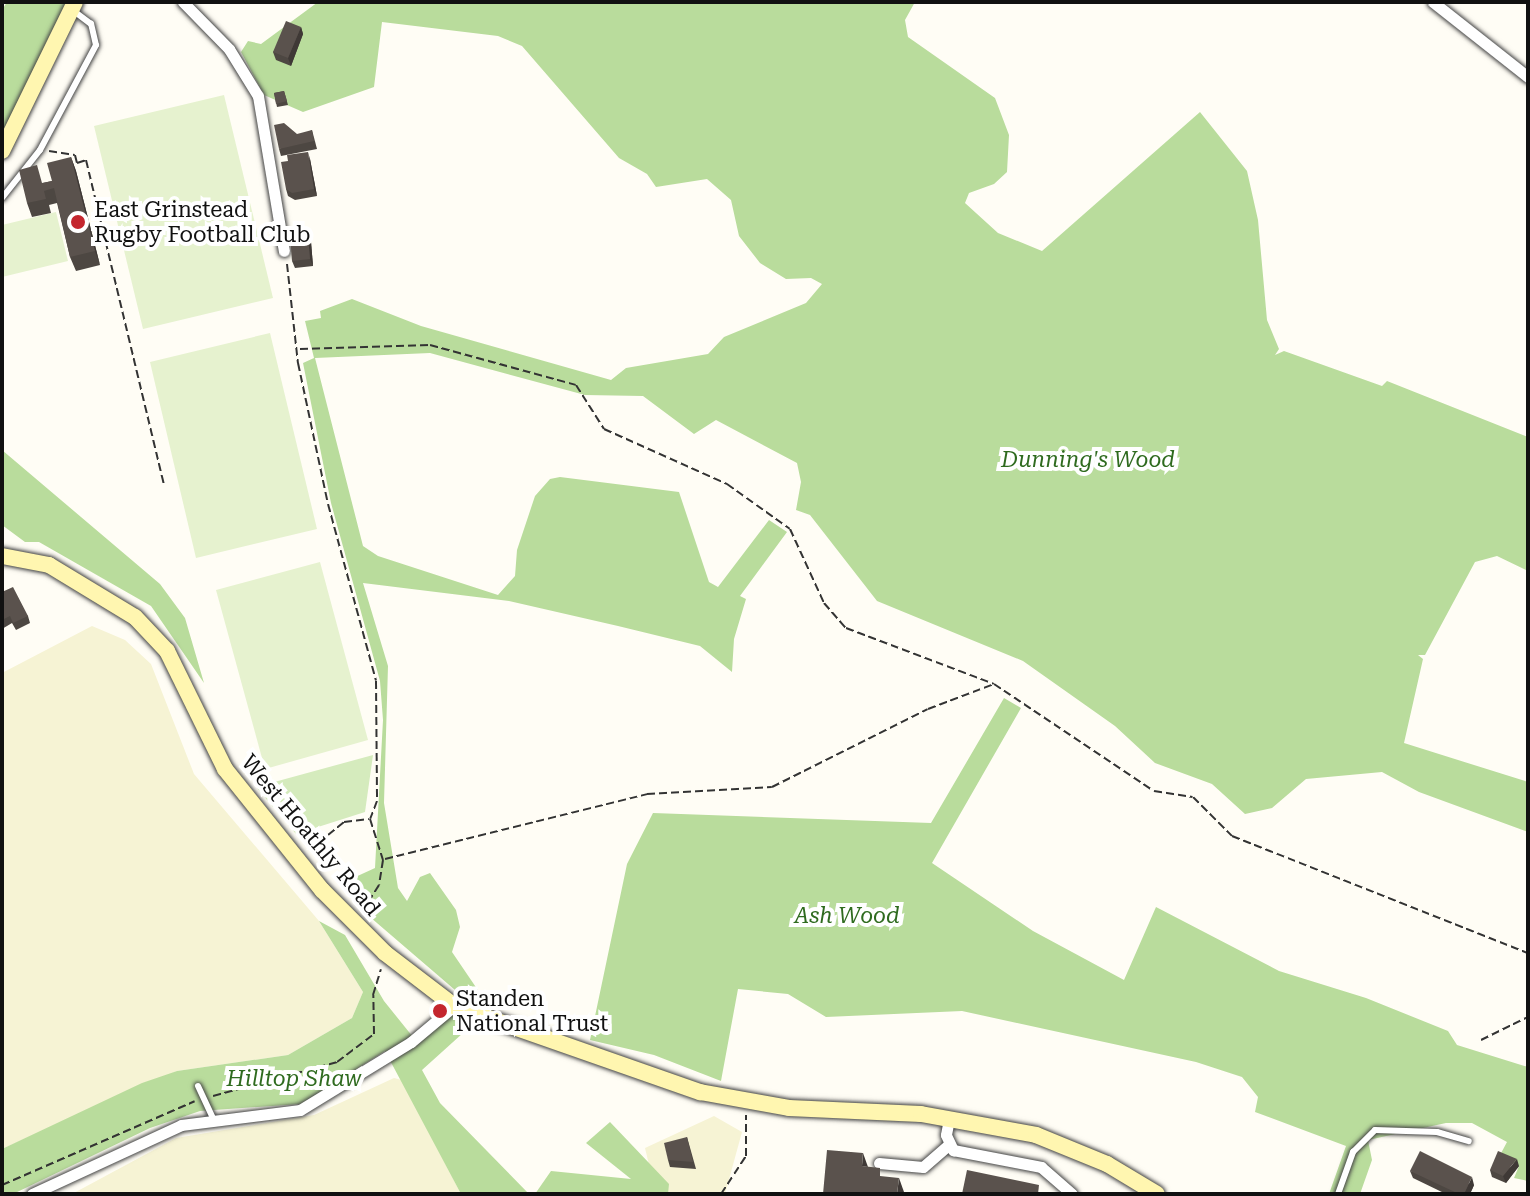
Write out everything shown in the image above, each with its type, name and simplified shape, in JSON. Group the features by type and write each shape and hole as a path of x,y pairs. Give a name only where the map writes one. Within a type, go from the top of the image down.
{"street":[{"path":"183,2 229,49 258,96 284,251"},
{"path":"1433,2 1528,77"},
{"path":"2,151 73,5"},
{"name":"West Hoathly Road","path":"2,556 49,565 135,617 167,651 225,769 354,925 454,1006 700,1092 744,1100 949,1119 1036,1135 1107,1164 1157,1194"},
{"path":"32,1194 152,1135 213,1118 300,1110 411,1042 454,1006"},
{"path":"879,1163 923,1167 947,1146 949,1119"},
{"path":"947,1146 1041,1167 1072,1194"}],"lane":[{"path":"2,198 40,150 96,45 91,24 73,5"},
{"path":"198,1086 207,1097 213,1118"},
{"path":"1338,1194 1353,1152 1375,1130 1437,1132 1469,1141"}],"path":[{"path":"40,150 75,155 77,163 86,160 164,485"},
{"path":"284,251 300,349 298,363 328,504 376,681 377,801 370,819 383,860 379,885 354,925"},
{"path":"300,349 430,345 576,385 604,429 727,484 790,529 824,603 846,628 994,684 1154,791 1193,797 1232,836 1528,953"},
{"path":"383,860 647,794 772,787 928,709 994,684"},
{"path":"328,835 344,822 370,819"},
{"path":"2,1185 111,1134 207,1097 337,1062 374,1034 373,995 385,953"},
{"path":"1481,1040 1528,1017"},
{"path":"721,1194 746,1156 744,1100"}],"shaded area":[{"path":"92,626 125,640 151,664 194,774 319,921 363,992 352,1018 288,1055 177,1071 2,1149 2,673"},
{"path":"394,1078 402,1080 461,1194 72,1194 176,1138 314,1115"},
{"path":"714,1116 742,1132 725,1194 656,1194 645,1148"}],"green space":[{"path":"7,2 66,2 2,134 2,10"},
{"name":"Dunning's Wood","path":"318,2 915,2 905,20 908,37 995,98 1009,135 1007,172 994,184 969,193 965,203 998,233 1042,251 1200,112 1247,171 1258,220 1267,320 1279,349 1275,355 1284,351 1382,386 1387,381 1528,437 1528,571 1497,556 1475,562 1425,655 1418,655 1423,659 1404,743 1528,782 1528,832 1419,792 1382,772 1306,779 1272,808 1245,814 1212,784 1155,763 1115,726 1023,661 877,601 810,515 796,510 801,482 797,463 716,420 694,434 643,396 585,395 430,353 315,358 363,546 378,556 498,595 515,576 517,550 535,496 550,479 560,477 679,492 709,582 718,587 769,520 787,532 740,596 746,599 734,639 732,672 700,646 618,626 509,601 363,583 388,666 384,803 398,888 407,901 420,877 430,873 456,910 460,927 452,952 488,1005 462,996 363,911 340,884 375,868 383,720 380,681 331,503 303,363 314,358 305,321 321,318 320,311 352,299 421,326 611,380 626,368 708,354 724,337 806,303 822,284 811,278 786,279 760,263 739,236 731,200 707,179 656,187 647,174 619,158 522,46 498,36 382,22 374,87 303,112 264,95 241,52 248,41 261,44"},
{"path":"224,95 273,298 143,329 94,126"},
{"path":"56,212 68,261 2,277 2,225"},
{"path":"270,333 317,529 196,558 150,362"},
{"path":"2,450 160,584 185,618 204,683 151,606 39,542 25,542 2,525"},
{"path":"320,562 368,740 265,769 216,590"},
{"name":"Ash Wood","path":"1004,698 1021,708 932,863 1033,931 1124,980 1156,907 1279,971 1366,998 1448,1031 1457,1045 1528,1067 1528,1181 1514,1178 1519,1166 1499,1157 1507,1142 1472,1123 1446,1123 1368,1140 1372,1160 1360,1194 1329,1194 1346,1146 1255,1112 1258,1097 1242,1077 1196,1062 962,1011 826,1017 788,994 738,989 721,1081 654,1055 590,1040 627,864 653,813 931,823"},
{"path":"373,755 365,812 296,834 256,787"},
{"name":"Hilltop Shaw","path":"319,921 345,935 384,1001 417,1042 451,1014 473,1024 422,1070 440,1103 529,1194 461,1194 385,1051 301,1104 200,1111 150,1128 13,1194 2,1194 2,1149 142,1083 177,1071 288,1055 352,1018 363,992"},
{"path":"610,1122 669,1184 668,1194 535,1194 551,1171 631,1179 586,1143"}],"building":[{"path":"286,21 301,27 288,58 273,52"},
{"path":"284,91 287,101 276,104 274,93"},
{"path":"284,123 297,134 312,130 314,141 279,149 274,125"},
{"path":"308,152 314,189 292,193 286,189 281,162 288,161 287,155"},
{"name":"East Grinstead Rugby Football Club","path":"71,157 95,251 70,257 54,188 44,191 46,199 27,203 19,170 37,165 42,183 52,181 47,163"},
{"path":"308,235 310,259 292,261 290,236"},
{"path":"13,587 28,616 13,623 10,616 2,620 2,592"},
{"path":"687,1137 693,1162 668,1160 664,1143"},
{"path":"827,1150 863,1153 862,1166 880,1168 880,1176 899,1178 897,1194 823,1194"},
{"path":"1420,1151 1472,1177 1464,1194 1410,1171"},
{"path":"1498,1151 1517,1159 1503,1176 1490,1170"},
{"path":"967,1170 1039,1185 1038,1194 962,1194"}],"place":[{"name":"East Grinstead Rugby Football Club","path":"78,222"},
{"name":"Standen National Trust","path":"440,1011"}]}
